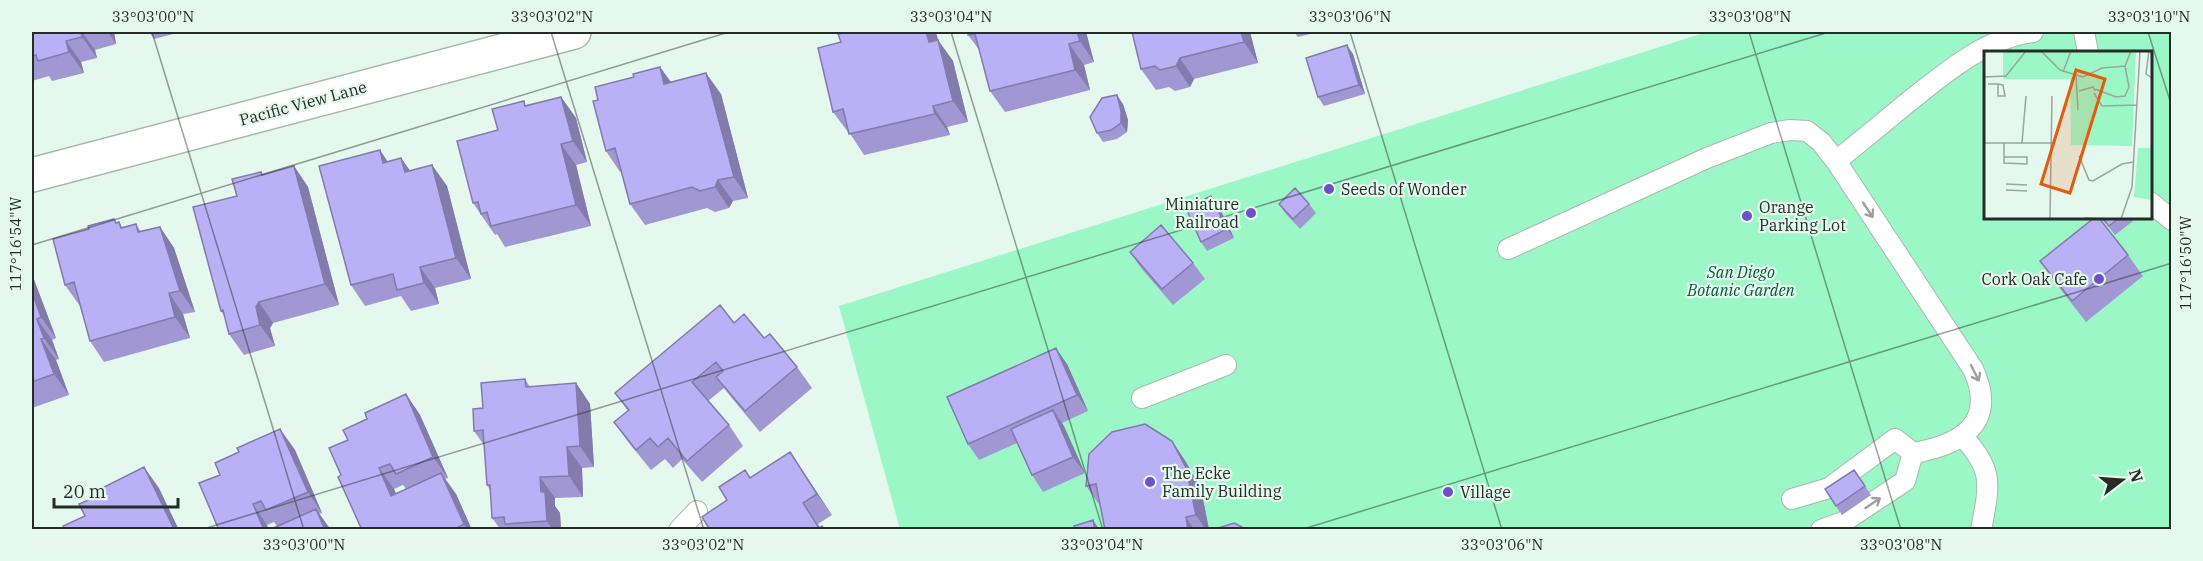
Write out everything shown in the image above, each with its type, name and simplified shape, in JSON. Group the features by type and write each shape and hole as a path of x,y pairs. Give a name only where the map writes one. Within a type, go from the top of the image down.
{"street":[{"name":"Pacific View Lane","path":"32,175 574,32"}],"lane":[{"path":"1836,161 1956,64 2020,33 2033,32"},
{"path":"2084,32 2088,51"},
{"path":"1509,249 1707,158 1771,133 1790,130 1808,131 1821,142 1836,161 1967,359 1980,383 1979,412 1969,431 1963,437 1938,448 1913,453 1895,439 1829,488 1792,499"},
{"path":"2152,203 2172,220"},
{"path":"1142,398 1226,365"},
{"path":"1963,437 1976,451 1987,472 1987,495 1981,530"},
{"path":"1821,530 1843,522 1905,481 1913,453"},
{"path":"679,530 698,511"}],"green space":[{"name":"San Diego Botanic Garden","path":"1707,32 2171,32 2171,529 900,529 839,306"}],"building":[{"path":"32,32 81,32 82,37 66,41 69,52 38,61 36,55 32,56"},
{"path":"926,32 929,42 938,40 953,101 933,106 935,114 849,134 843,109 833,112 818,48 841,42 838,34"},
{"path":"968,32 1077,32 1080,41 1069,44 1075,70 990,91 975,34 968,35"},
{"path":"1132,32 1241,32 1244,42 1180,58 1176,66 1160,70 1155,66 1141,69"},
{"path":"1347,45 1359,85 1318,97 1306,58"},
{"path":"660,67 664,84 706,73 734,177 718,180 715,187 700,191 692,187 630,204 615,148 606,151 593,101 598,100 595,87 634,77 633,74"},
{"path":"1117,95 1121,123 1111,130 1097,133 1090,117 1102,98"},
{"path":"561,97 573,141 561,144 576,205 491,226 487,212 481,214 478,202 473,203 457,141 498,130 492,109 524,101 525,106"},
{"path":"380,150 383,163 401,158 405,172 432,165 456,258 420,267 424,283 397,290 393,274 351,285 319,166"},
{"path":"294,166 325,284 259,302 256,307 260,325 229,334 193,207 237,196 232,179 261,172 262,175"},
{"path":"1295,188 1309,204 1293,219 1279,204"},
{"path":"1211,196 1227,229 1201,242 1186,208"},
{"path":"114,219 116,223 119,222 121,228 136,224 138,232 160,227 180,291 169,293 175,317 90,341 74,282 65,285 53,239"},
{"path":"2093,219 2100,219 2128,255 2072,301 2040,261"},
{"path":"2103,219 2118,219 2109,226"},
{"path":"1161,225 1193,263 1162,289 1130,252"},
{"path":"32,292 41,317 37,319 44,338 41,339 54,374 32,382"},
{"path":"720,305 734,323 744,314 764,338 770,334 797,367 745,411 716,377 723,371 716,362 692,382 729,425 687,461 668,438 658,447 650,438 636,450 614,422 629,410 615,393"},
{"path":"1056,348 1077,395 968,444 947,397"},
{"path":"525,379 526,387 576,383 580,446 567,447 569,476 540,477 541,492 545,492 547,521 505,524 504,517 492,518 483,430 474,431 473,409 483,408 481,383"},
{"path":"406,394 433,457 396,474 390,464 379,468 391,496 441,473 464,524 457,530 362,530 338,477 341,475 329,448 348,440 343,430 367,419 365,413"},
{"path":"1053,410 1073,457 1032,475 1011,429"},
{"name":"The Ecke Family Building","path":"1145,424 1172,441 1186,468 1196,515 1186,517 1188,530 1105,530 1096,484 1086,486 1089,454 1112,432"},
{"path":"280,429 308,492 266,510 261,501 253,504 264,530 219,530 199,483 220,475 215,463 239,452 237,448"},
{"path":"790,452 817,494 803,503 819,528 822,526 825,530 710,530 702,517 727,500 719,487 745,470 750,478"},
{"path":"144,467 174,529 65,530 63,526 85,516 79,504 104,493 102,488"},
{"path":"1854,470 1865,486 1836,506 1825,489"},
{"path":"316,509 325,530 269,530"},
{"path":"1093,520 1095,530 1075,530 1074,526"},
{"path":"1234,523 1242,527 1242,530 1194,529 1215,529"}],"place":[{"name":"Seeds of Wonder","path":"1329,189"},
{"name":"Miniature Railroad","path":"1251,213"},
{"name":"Orange Parking Lot","path":"1747,216"},
{"name":"Cork Oak Cafe","path":"2099,279"},
{"name":"The Ecke Family Building","path":"1150,482"},
{"name":"Village","path":"1448,492"}]}
